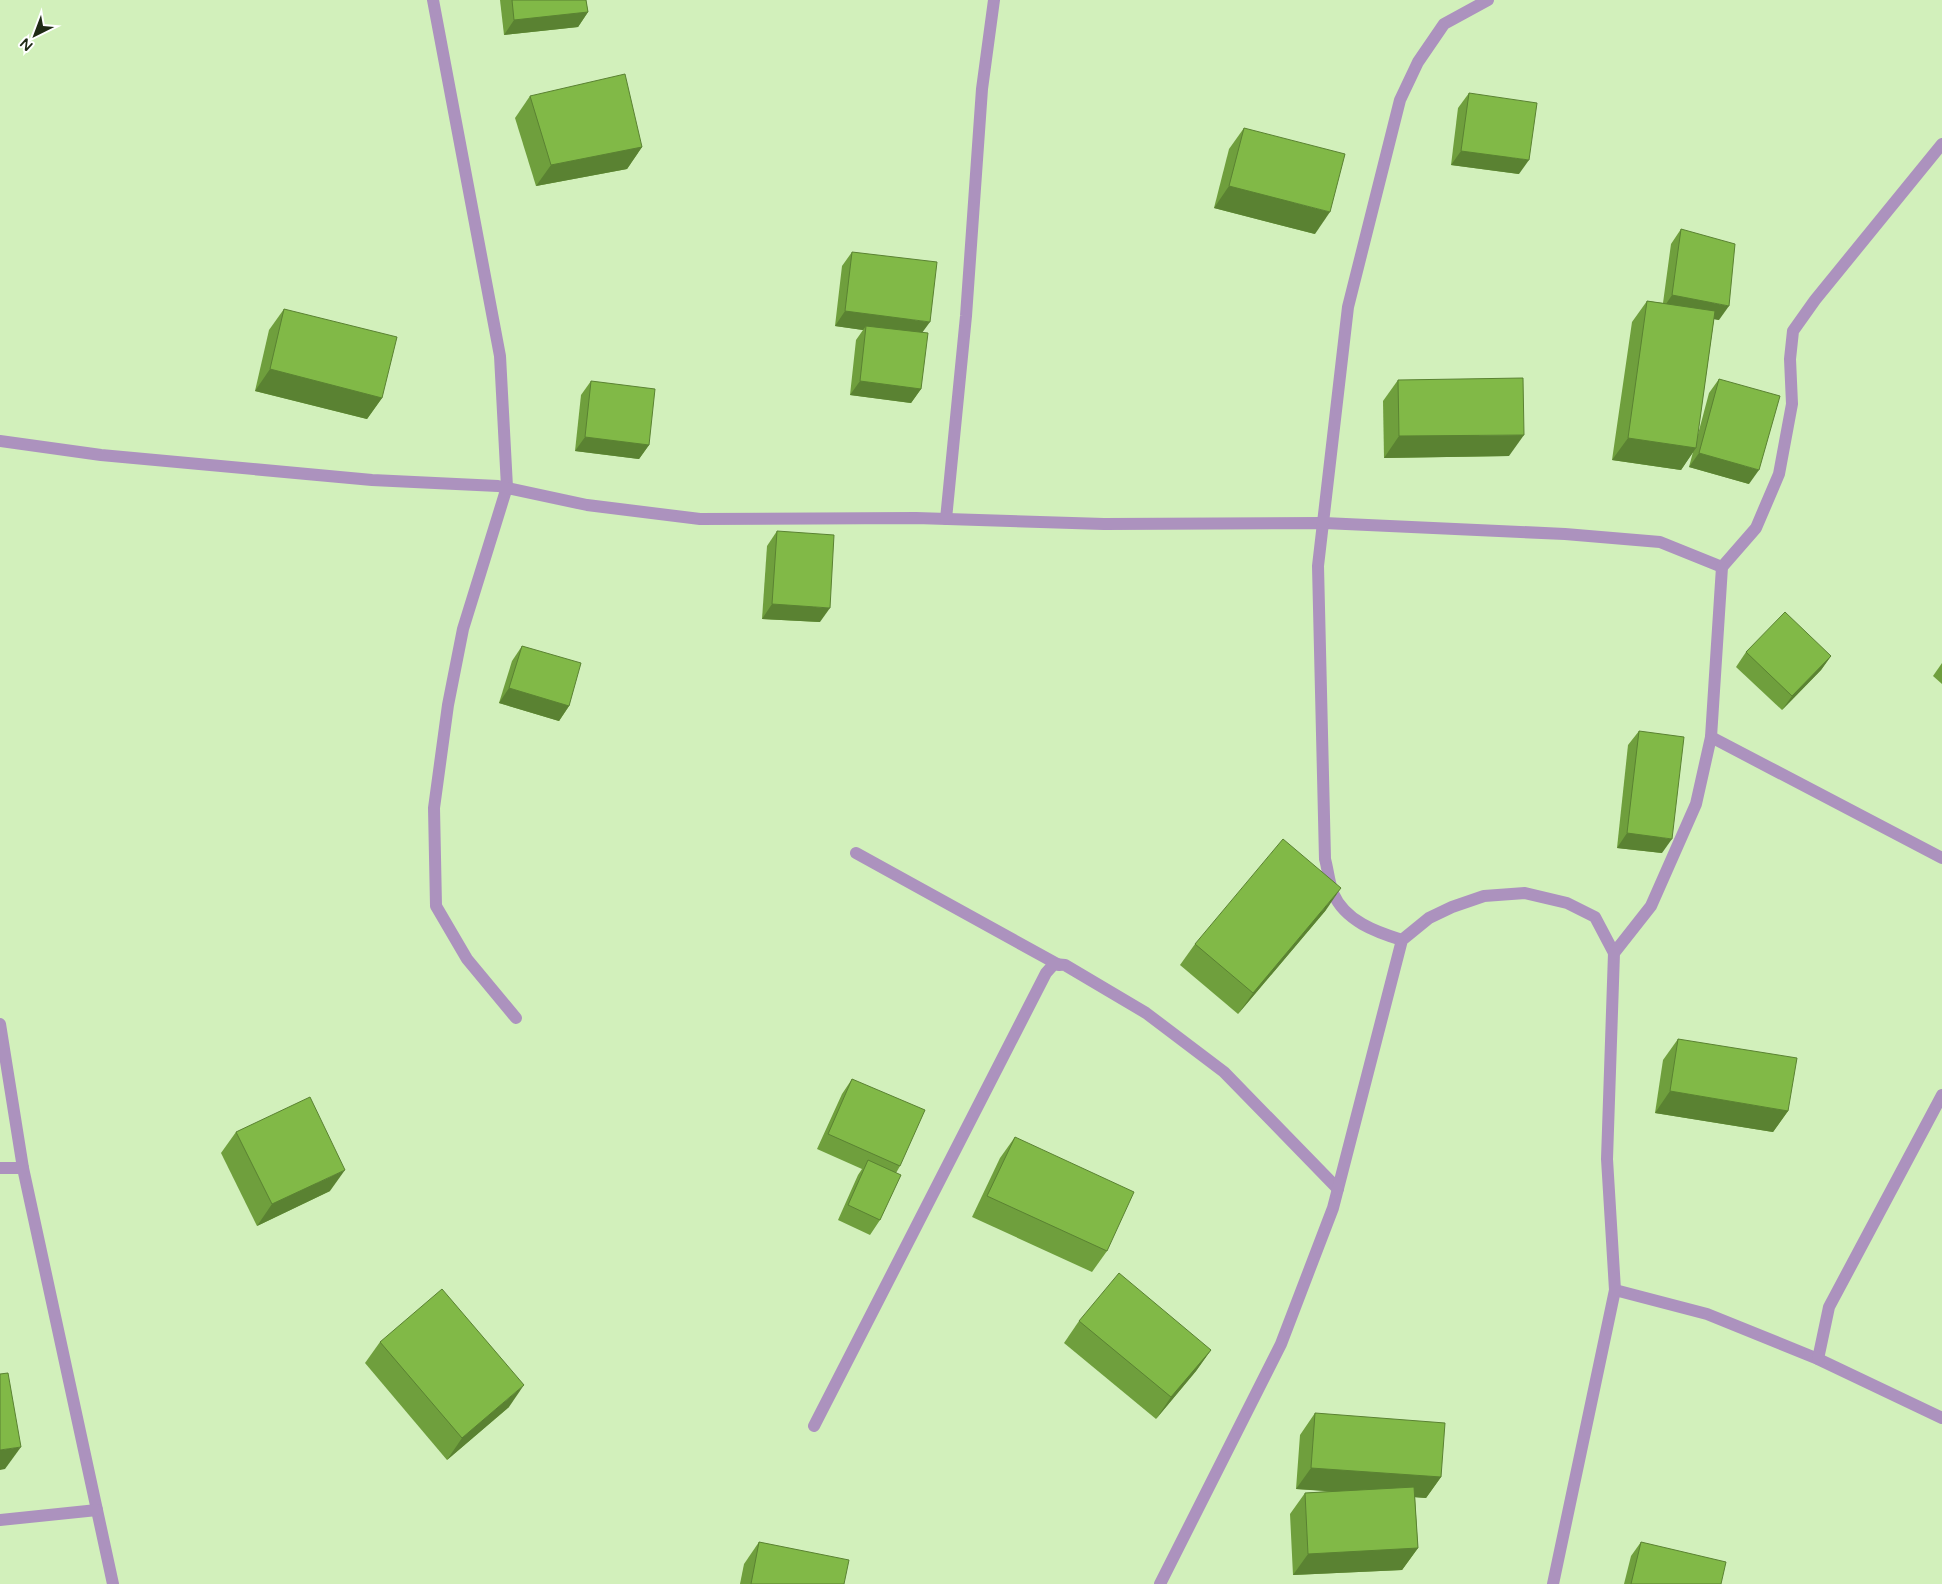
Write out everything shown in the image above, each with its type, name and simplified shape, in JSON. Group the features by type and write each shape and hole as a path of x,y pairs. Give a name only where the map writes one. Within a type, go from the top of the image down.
{"street":[{"path":"433,0 500,356 507,488 464,629 448,705 434,808 436,906 467,959 516,1018"},
{"path":"946,519 966,316 982,89 994,0"},
{"path":"1402,940 1370,930 1349,914 1334,894 1325,859 1318,566 1348,307 1400,100 1418,62 1444,24 1488,0"},
{"path":"1614,953 1652,906 1696,804 1711,737 1722,568 1756,528 1779,474 1792,404 1790,359 1794,331 1815,300 1942,144"},
{"path":"0,441 101,455 353,478 507,488 587,505 700,518 946,519 1104,524 1324,524 1566,534 1660,542 1722,568"},
{"path":"1711,737 1942,858"},
{"path":"856,853 1059,965"},
{"path":"1160,1584 1281,1344 1333,1208 1402,940 1429,918 1452,907 1484,896 1525,893 1567,903 1595,917 1614,953 1607,1159 1616,1290 1553,1584"},
{"path":"814,1426 1046,973 1054,964 1065,965 1146,1012 1224,1072 1338,1189"},
{"path":"0,1024 24,1168 113,1584"},
{"path":"1818,1360 1828,1307 1942,1095"},
{"path":"0,1168 24,1168"},
{"path":"1616,1290 1707,1314 1818,1360 1942,1418"},
{"path":"0,1520 97,1510"}],"building":[{"path":"512,0 586,0 588,12 514,20"},
{"path":"625,74 642,147 551,165 530,96"},
{"path":"1469,93 1537,103 1529,160 1461,151"},
{"path":"1244,128 1345,154 1330,212 1229,186"},
{"path":"1681,229 1735,244 1729,306 1672,295"},
{"path":"852,252 937,262 930,322 845,311"},
{"path":"1647,301 1715,311 1696,448 1628,438"},
{"path":"284,309 397,337 382,398 270,369"},
{"path":"866,326 928,333 921,389 860,381"},
{"path":"1523,378 1524,435 1399,436 1398,380"},
{"path":"1719,379 1780,396 1759,470 1699,453"},
{"path":"591,381 655,389 649,445 585,437"},
{"path":"777,531 834,535 830,608 772,604"},
{"path":"1785,612 1831,656 1792,696 1746,652"},
{"path":"522,646 581,663 569,706 509,688"},
{"path":"1639,731 1684,737 1672,839 1627,833"},
{"path":"1283,839 1341,888 1253,993 1195,944"},
{"path":"1678,1039 1797,1058 1788,1111 1670,1091"},
{"path":"852,1079 925,1110 900,1166 828,1134"},
{"path":"310,1097 345,1170 272,1204 236,1132"},
{"path":"1015,1137 1134,1192 1107,1251 987,1196"},
{"path":"868,1160 901,1175 880,1220 848,1205"},
{"path":"1119,1273 1211,1350 1171,1397 1079,1321"},
{"path":"442,1289 524,1385 462,1438 380,1342"},
{"path":"8,1373 21,1447 0,1450 0,1374"},
{"path":"1315,1413 1445,1423 1441,1477 1311,1468"},
{"path":"1414,1487 1418,1548 1308,1554 1305,1493"},
{"path":"759,1542 849,1560 844,1584 751,1584"},
{"path":"1641,1542 1726,1562 1721,1584 1631,1584"}]}
